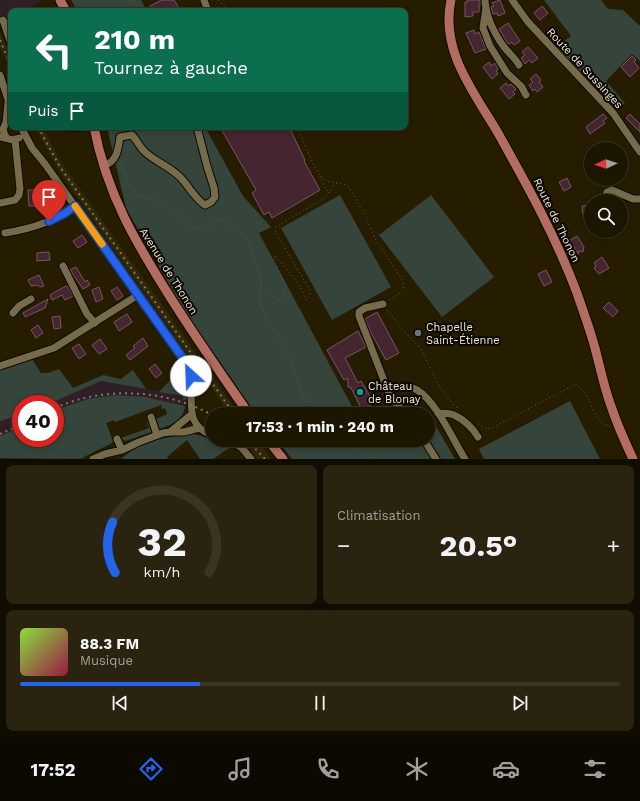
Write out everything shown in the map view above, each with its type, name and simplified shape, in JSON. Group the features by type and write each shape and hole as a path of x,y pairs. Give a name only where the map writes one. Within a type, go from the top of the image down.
{"main road":[{"name":"Route de Thonon","path":"451,0 449,30 452,49 458,64 536,201 573,272 607,396 633,459"},
{"name":"Avenue de Thonon","path":"95,130 104,166 121,212 140,249 180,312 244,407"},
{"path":"274,447 283,459"}],"street":[{"name":"Route de Sussinges","path":"512,0 528,22 613,113 640,152"},
{"path":"486,3 490,23 497,36 519,65"},
{"path":"486,3 483,28 490,46 507,73 521,86 526,96"},
{"path":"3,20 8,35"},
{"path":"0,75 8,100 4,137 16,139 32,148"},
{"path":"16,139 21,136 23,130"},
{"path":"23,130 32,148 75,206 135,297 187,364 192,380 191,405 194,422 205,432"},
{"path":"104,166 113,161 117,154 120,137 132,135 144,151 181,178 199,201 205,205 211,202 215,197 214,188 198,130"},
{"path":"0,203 15,200 20,192 16,139"},
{"path":"607,194 607,192 612,190 621,194"},
{"path":"628,197 633,199 640,199"},
{"path":"5,233 32,228 65,213 75,206"},
{"path":"63,266 87,314 95,324"},
{"path":"0,366 50,350 95,324 135,297"},
{"path":"13,313 19,306 31,299"},
{"path":"383,304 362,310 358,314 391,398 399,407"},
{"path":"387,388 402,385 413,388 422,394 438,413 465,459"},
{"path":"438,413 456,416 471,428 478,437"},
{"path":"170,432 192,414"},
{"path":"151,417 157,435"},
{"path":"93,459 105,454 122,450 157,435 199,428"},
{"path":"117,439 122,450"},
{"path":"240,447 251,459"},
{"path":"428,447 436,459"},
{"path":"114,459 122,450"}],"path":[{"path":"218,0 227,8"},
{"path":"299,130 326,190 330,192"},
{"path":"117,154 123,165 127,181 135,195 158,200 184,222 194,228 207,228 215,219 222,221 243,233 248,240 258,266 261,280 259,300 261,307 286,349 297,375 302,395 309,407"},
{"path":"319,174 325,180 344,184 350,189 367,219 374,236 404,283 402,292 383,304 402,329 421,349 440,387 450,401 460,411"},
{"path":"260,286 278,301 285,295 286,290 275,263 275,255 301,288 304,298 306,300 308,298 310,290 275,230 276,227 326,197 334,185 338,183"},
{"path":"474,422 484,428 492,428 574,385 581,387 595,413 603,423 608,426 618,425"},
{"path":"356,447 376,459"}],"shaded area":[{"path":"0,0 42,0 28,8 8,8 8,18 0,22"},
{"path":"0,31 8,50 8,65 0,46"},
{"path":"37,130 44,130 66,169 234,407 225,407 61,174"},
{"path":"101,381 184,396 183,399 186,400 185,406 164,401 106,423 113,441 112,443 84,456 85,459 0,459 0,421 12,418 12,447 64,447 64,397"},
{"path":"248,447 262,447 271,459 257,459"}],"green space":[{"path":"71,0 141,0 145,8 75,8"},
{"path":"544,0 601,0 608,9 623,10 640,26 640,61 632,54 606,81 625,103 613,113 553,49 571,36"},
{"path":"108,130 207,130 243,196 271,227 259,233 352,407 251,407 182,307 126,208"},
{"path":"340,195 391,287 332,320 281,228"},
{"path":"431,195 494,277 442,317 379,235"},
{"path":"32,359 41,373 48,373 59,369 73,388 103,375 121,379 133,370 146,389 101,381 64,397 64,395 12,395 12,418 0,421 0,369"},
{"path":"182,367 187,380 187,400 183,400 183,396 159,392"},
{"path":"116,395 145,397 185,406 182,415 176,422 159,429 156,419 167,414 165,408 162,409 161,405 115,422 114,420 106,423 113,441 112,443 80,459 0,458 0,436 12,431 12,447 64,447 64,407 88,399"},
{"path":"570,401 600,459 484,459 479,449"},
{"path":"149,421 153,429 152,432 125,441 121,438 149,428 147,422"},
{"path":"435,425 455,459 292,459 283,447 435,447"},
{"path":"192,434 205,437 205,447 231,447 213,459 200,459 187,440 167,457 168,459 121,459 146,443 163,438"}],"building":[{"path":"162,0 174,0 179,8 151,8 150,6"},
{"path":"467,0 480,0 480,5 479,12 473,12 473,16 465,17 465,2 468,2"},
{"path":"500,0 505,13 498,16 497,13 493,14 491,7 494,6 492,3"},
{"path":"542,6 548,13 540,20 534,13"},
{"path":"508,23 520,41 514,45 512,42 508,44 499,29"},
{"path":"474,30 475,34 479,32 486,49 475,53 466,33"},
{"path":"528,47 538,58 532,63 529,60 525,64 521,58 525,55 522,52"},
{"path":"632,56 636,60 634,62 639,68 630,77 621,67"},
{"path":"489,62 491,66 495,63 498,69 496,71 498,74 492,79 483,67"},
{"path":"536,74 541,80 539,82 543,87 537,92 535,89 533,91 529,85 533,82 530,79"},
{"path":"506,83 508,86 511,84 516,89 513,92 515,94 509,99 500,88"},
{"path":"603,114 607,118 603,121 605,123 590,134 586,127"},
{"path":"630,114 640,124 640,132 626,118"},
{"path":"222,130 290,130 305,160 304,161 320,190 272,218 269,212 264,215 252,193 256,190"},
{"path":"567,178 571,187 564,191 559,182"},
{"path":"28,190 36,190 36,206 29,206"},
{"path":"53,192 61,206 54,209 47,195"},
{"path":"582,206 584,206 584,215 583,215"},
{"path":"82,235 87,242 78,248 73,241"},
{"path":"577,236 584,247 583,252 579,251 578,254 570,240"},
{"path":"49,252 50,260 37,261 37,253"},
{"path":"602,257 609,268 599,274 594,268 596,266 594,263"},
{"path":"76,267 85,282 87,280 90,285 83,289 70,270"},
{"path":"546,270 552,282 544,286 538,274"},
{"path":"39,275 44,286 31,286 28,280"},
{"path":"66,286 73,296 65,300 62,295 52,300 50,295"},
{"path":"99,287 103,299 96,302 92,290"},
{"path":"117,287 123,296 117,300 111,291"},
{"path":"48,299 45,308 25,317 23,313"},
{"path":"609,302 618,311 613,317 603,308"},
{"path":"377,312 399,353 386,360 365,319"},
{"path":"127,314 132,322 119,331 114,322"},
{"path":"60,316 61,328 54,329 52,317"},
{"path":"38,325 43,333 36,338 31,330"},
{"path":"358,331 366,347 345,358 358,383 361,381 374,403 367,407 360,407 351,388 348,387 348,378 344,380 327,350"},
{"path":"143,338 148,346 130,360 126,355 135,348 133,346"},
{"path":"100,339 107,349 99,354 92,345"},
{"path":"79,344 86,354 79,359 72,348"},
{"path":"155,364 162,373 156,378 149,369"}],"railway":[{"path":"0,40 8,59"},
{"path":"40,130 60,167 229,407"},
{"path":"64,405 94,396 134,394 175,400 205,412"},
{"path":"0,434 12,429"},
{"path":"254,447 265,459"}],"slow traffic":[{"path":"75,206 102,244"}],"place":[{"name":"Chapelle Saint-Étienne","path":"418,333"},
{"name":"Château de Blonay","path":"360,392"}],"route":[{"path":"49,221 75,206 187,364 191,376"}]}
